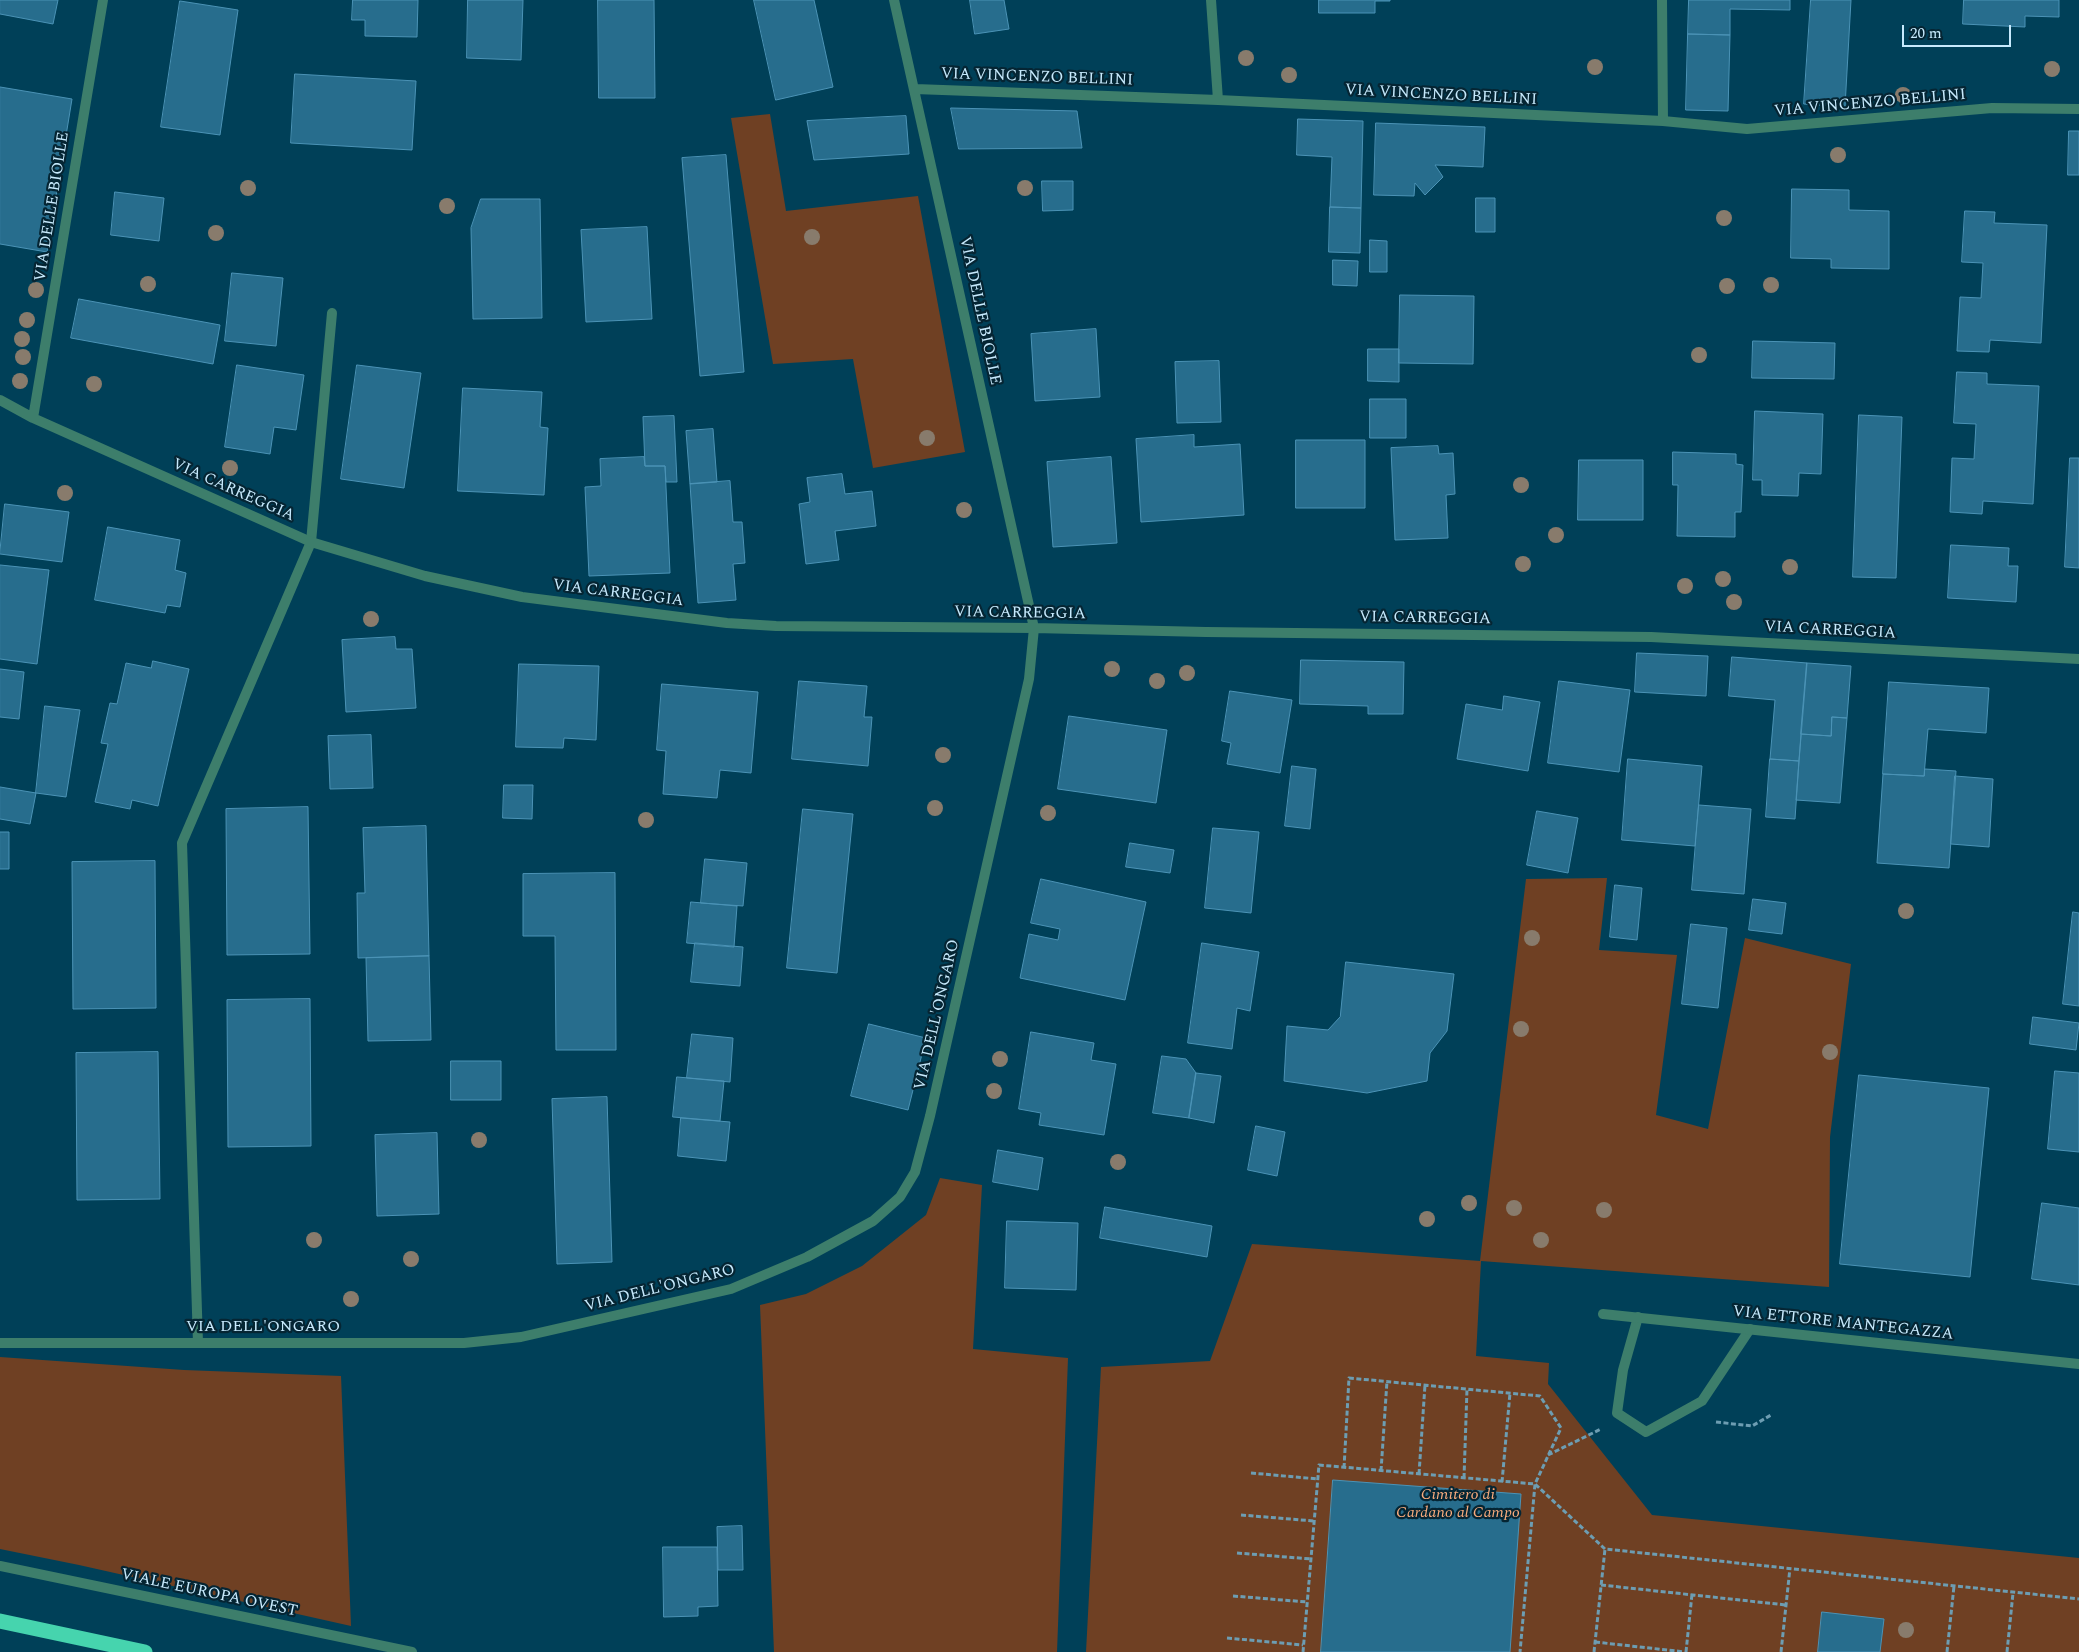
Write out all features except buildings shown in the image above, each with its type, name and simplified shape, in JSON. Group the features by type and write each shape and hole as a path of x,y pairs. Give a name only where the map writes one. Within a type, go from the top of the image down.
{"highway":[{"path":"0,1621 145,1652"}],"street":[{"name":"VIA DELLE BIOLLE","path":"34,418 103,0"},
{"name":"VIA DELLE BIOLLE","path":"894,0 1034,628"},
{"path":"1211,0 1218,100"},
{"path":"1662,0 1663,121"},
{"name":"VIA VINCENZO BELLINI","path":"915,88 1663,121 1747,129 1992,108 2079,108"},
{"path":"198,1343 182,843 311,542 332,313"},
{"name":"VIA CARREGGIA","path":"0,400 34,418 311,542 425,576 522,598 727,623 776,626 1651,637 2079,659"},
{"name":"VIA DELL'ONGARO","path":"0,1343 464,1342 521,1336 730,1289 807,1257 873,1222 900,1197 915,1172 930,1116 1029,679 1034,628"},
{"name":"VIA ETTORE MANTEGAZZA","path":"1603,1314 2079,1364"},
{"path":"1638,1317 1623,1370 1617,1413 1646,1432 1702,1401 1750,1329"},
{"name":"VIALE EUROPA OVEST","path":"0,1566 412,1652"}],"path":[{"path":"1344,1468 1349,1378 1540,1396 1561,1428 1535,1484 1520,1652"},
{"path":"1381,1471 1387,1381"},
{"path":"1419,1474 1426,1385"},
{"path":"1464,1478 1467,1389"},
{"path":"1502,1482 1510,1392"},
{"path":"1548,1455 1597,1432 1617,1413"},
{"path":"1674,1417 1752,1426 1771,1415"},
{"path":"1303,1652 1320,1465 1535,1484 1605,1548 2079,1600"},
{"path":"1251,1473 1318,1479"},
{"path":"1241,1515 1314,1521"},
{"path":"1594,1652 1605,1548"},
{"path":"1237,1553 1311,1559"},
{"path":"1781,1652 1790,1568"},
{"path":"1601,1585 1786,1604"},
{"path":"1947,1652 1954,1586"},
{"path":"2007,1652 2013,1592"},
{"path":"1595,1642 1686,1652 1692,1594"},
{"path":"1233,1596 1307,1602"},
{"path":"1227,1638 1303,1645"}],"green space":[{"path":"770,114 786,211 918,196 965,452 873,468 853,359 773,364 731,118"},
{"name":"Cimitero di Cardano al Campo","path":"1607,878 1599,950 1677,955 1656,1115 1708,1129 1745,938 1851,964 1830,1137 1829,1287 1481,1261 1476,1356 1549,1363 1548,1384 1652,1515 2079,1558 2079,1652 1086,1652 1101,1367 1210,1361 1252,1244 1480,1261 1526,879"},
{"path":"940,1178 982,1185 973,1349 1068,1358 1057,1652 774,1652 760,1305 806,1294 862,1266 926,1215"},
{"path":"0,1357 184,1370 341,1376 351,1626 0,1549"}]}
